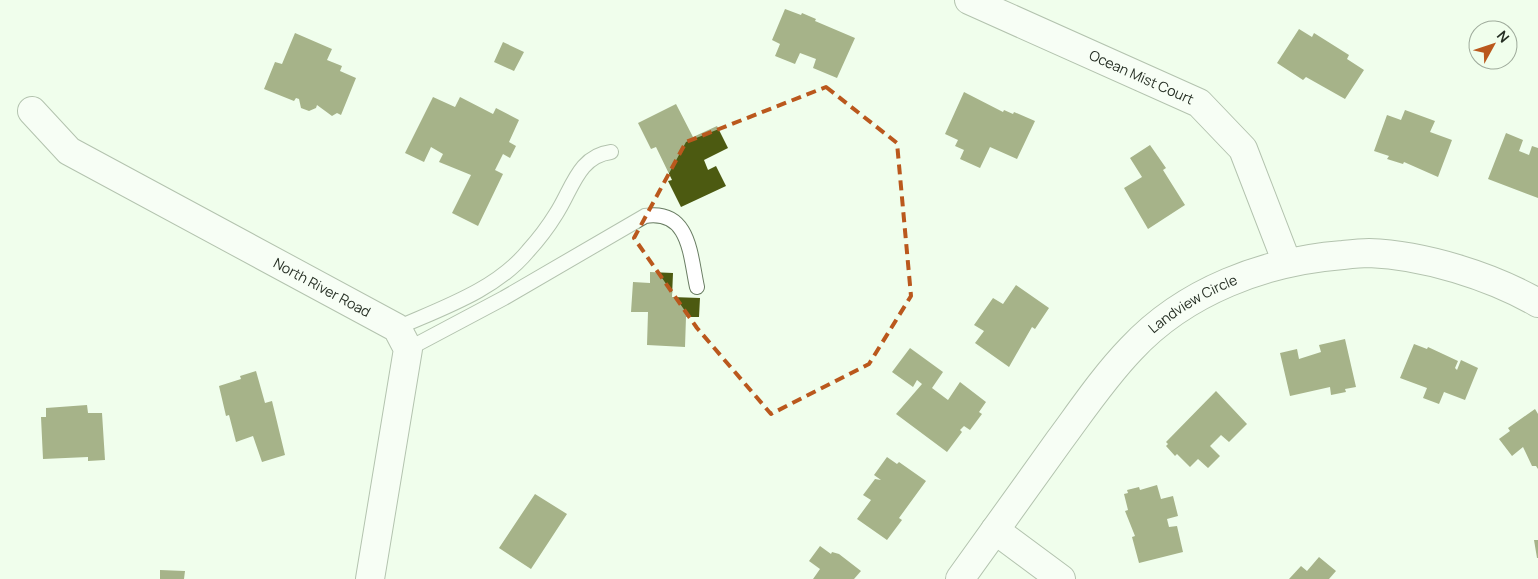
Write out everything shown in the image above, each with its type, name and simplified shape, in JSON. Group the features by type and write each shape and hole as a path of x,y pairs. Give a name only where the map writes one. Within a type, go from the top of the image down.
{"street":[{"name":"Ocean Mist Court","path":"969,0 1199,103 1243,149 1287,263"},
{"name":"North River Road","path":"32,111 69,151 402,339"},
{"name":"Landview Circle","path":"960,579 1104,379 1131,348 1162,320 1197,297 1240,278 1287,263 1322,257 1369,253 1420,260 1470,273 1518,292 1538,303"},
{"path":"370,579 402,339"},
{"path":"995,530 1061,579"}],"lane":[{"path":"402,339 502,275 527,252 556,214 583,166 594,156 611,152"},
{"path":"402,339 504,298 645,216 656,214 669,217 681,227 687,239 697,287"}],"highlighted area":[{"path":"826,87 897,143 911,296 869,364 771,414 697,328 634,238 686,142"}],"building":[{"path":"785,9 801,15 802,13 816,19 815,21 855,38 837,78 813,68 816,59 800,53 795,64 775,56 780,44 772,40"},
{"path":"1299,29 1312,37 1314,33 1349,55 1347,59 1364,70 1345,99 1306,77 1303,80 1277,63"},
{"path":"295,33 332,49 327,60 342,66 340,71 356,78 341,115 337,113 332,116 317,105 316,108 309,111 301,108 299,99 296,98 294,101 264,89 275,62 282,64"},
{"path":"503,42 524,52 514,71 494,62"},
{"path":"964,92 1003,112 1004,110 1013,114 1014,112 1035,121 1017,159 990,147 980,168 960,159 964,150 955,146 958,140 945,134"},
{"path":"433,97 455,107 460,97 493,114 496,108 519,120 509,142 516,146 510,158 503,154 495,170 503,174 478,226 452,213 471,175 439,162 443,154 431,147 424,162 405,153"},
{"path":"676,104 693,137 717,126 728,148 704,160 708,170 716,166 726,186 681,207 668,181 672,180 656,147 651,149 638,123"},
{"path":"1405,110 1435,121 1430,132 1452,140 1438,177 1404,162 1403,164 1387,159 1389,156 1374,151 1387,115 1401,120"},
{"path":"1506,133 1523,140 1519,151 1529,155 1532,146 1538,148 1538,198 1488,179"},
{"path":"1150,145 1166,168 1163,170 1185,205 1148,229 1124,188 1142,177 1130,158"},
{"path":"650,272 673,273 672,297 700,298 699,317 686,317 685,347 647,345 648,312 631,312 633,282 650,283"},
{"path":"1016,285 1049,308 1035,329 1032,327 1009,367 975,343 984,331 974,325 993,298 1003,304"},
{"path":"1345,339 1356,387 1345,389 1346,392 1331,395 1330,387 1290,396 1280,353 1297,349 1299,359 1321,352 1319,345"},
{"path":"1414,344 1427,349 1428,347 1458,361 1455,368 1457,370 1461,360 1478,368 1465,400 1444,392 1439,404 1423,398 1427,388 1400,378"},
{"path":"910,348 943,372 932,388 948,400 960,382 986,402 979,412 982,414 970,430 964,426 960,430 962,432 947,452 896,414 922,384 917,380 913,387 892,372"},
{"path":"256,371 265,403 272,401 285,455 262,462 253,436 236,442 229,415 226,416 219,386 241,379 240,376"},
{"path":"1216,391 1247,424 1229,442 1221,435 1210,446 1220,456 1208,468 1198,459 1190,467 1177,454 1175,456 1166,446 1168,444 1166,442"},
{"path":"87,405 88,413 102,413 105,460 88,461 88,457 43,459 41,417 46,417 46,408"},
{"path":"1535,409 1538,414 1538,469 1536,466 1532,466 1523,447 1512,456 1499,439 1510,431 1508,428"},
{"path":"887,457 897,464 899,462 926,481 899,518 902,520 887,540 857,519 871,500 863,495 875,479 881,480 874,475"},
{"path":"1157,485 1161,499 1173,496 1178,516 1167,519 1169,527 1177,526 1183,552 1139,563 1132,537 1135,536 1125,511 1128,510 1124,494 1128,493 1127,490 1139,487 1140,490"},
{"path":"535,494 567,514 531,569 499,548"},
{"path":"1534,540 1538,540 1538,558 1537,558"},
{"path":"820,546 831,554 832,552 839,554 861,571 854,579 813,579 820,569 809,561"},
{"path":"1319,557 1336,571 1329,579 1289,579 1301,566 1307,571"},
{"path":"160,570 185,571 184,579 160,579"}]}
